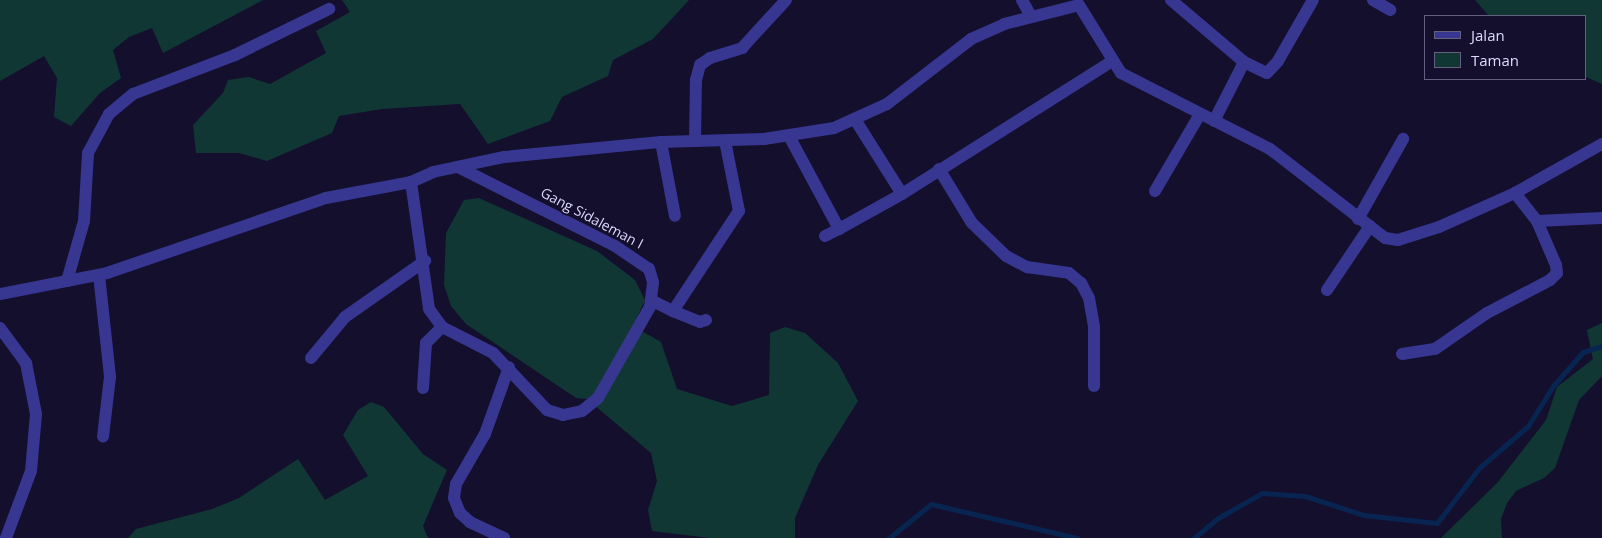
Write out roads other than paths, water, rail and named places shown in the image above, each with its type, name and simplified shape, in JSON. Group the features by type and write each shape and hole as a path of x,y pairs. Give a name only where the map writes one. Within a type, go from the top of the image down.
{"street":[{"path":"695,141 696,80 700,65 710,58 742,48 786,0"},
{"path":"1022,0 1031,16"},
{"path":"1171,0 1244,62 1264,72 1270,71 1313,0"},
{"path":"1373,0 1390,10"},
{"path":"0,294 99,275 146,262 274,213 336,196 411,182 433,172 551,150 661,142 725,141 789,136 856,121 887,104 971,39 1031,16 1084,3 1111,62 1121,73 1270,149 1385,238 1398,240 1440,227 1515,193 1602,144"},
{"path":"68,281 84,221 88,153 109,114 133,94 235,55 329,9"},
{"path":"825,236 902,194 1111,62"},
{"path":"1214,121 1244,62"},
{"path":"1156,191 1200,114"},
{"path":"856,121 902,194"},
{"path":"789,136 838,229"},
{"path":"1358,219 1403,139"},
{"path":"673,311 739,211 725,141"},
{"path":"661,142 675,216"},
{"name":"Gang Sidaleman I","path":"442,327 493,352 510,368 547,410 564,415 582,411 598,398 635,339 652,300 654,282 649,269 640,260 497,184 458,167"},
{"path":"939,169 972,223 1006,256 1027,267 1069,273 1081,283 1089,298 1094,327 1094,386"},
{"path":"411,182 425,261 426,300 442,327 426,343 423,388"},
{"path":"1402,354 1435,349 1487,312 1550,280 1557,273 1556,265 1537,221 1515,193"},
{"path":"1537,221 1602,218"},
{"path":"1327,290 1370,226"},
{"path":"311,358 345,317 425,261"},
{"path":"99,275 110,377 103,436"},
{"path":"652,300 700,322 706,320"},
{"path":"0,328 26,363 36,414 31,472 6,538"},
{"path":"504,538 470,522 460,513 454,498 456,484 485,434 510,368"}],"waterway":[{"path":"1194,538 1218,518 1262,493 1305,496 1364,515 1437,523 1479,468 1528,426 1553,386 1583,352 1602,346"},
{"path":"889,538 931,504 1077,538"}]}
